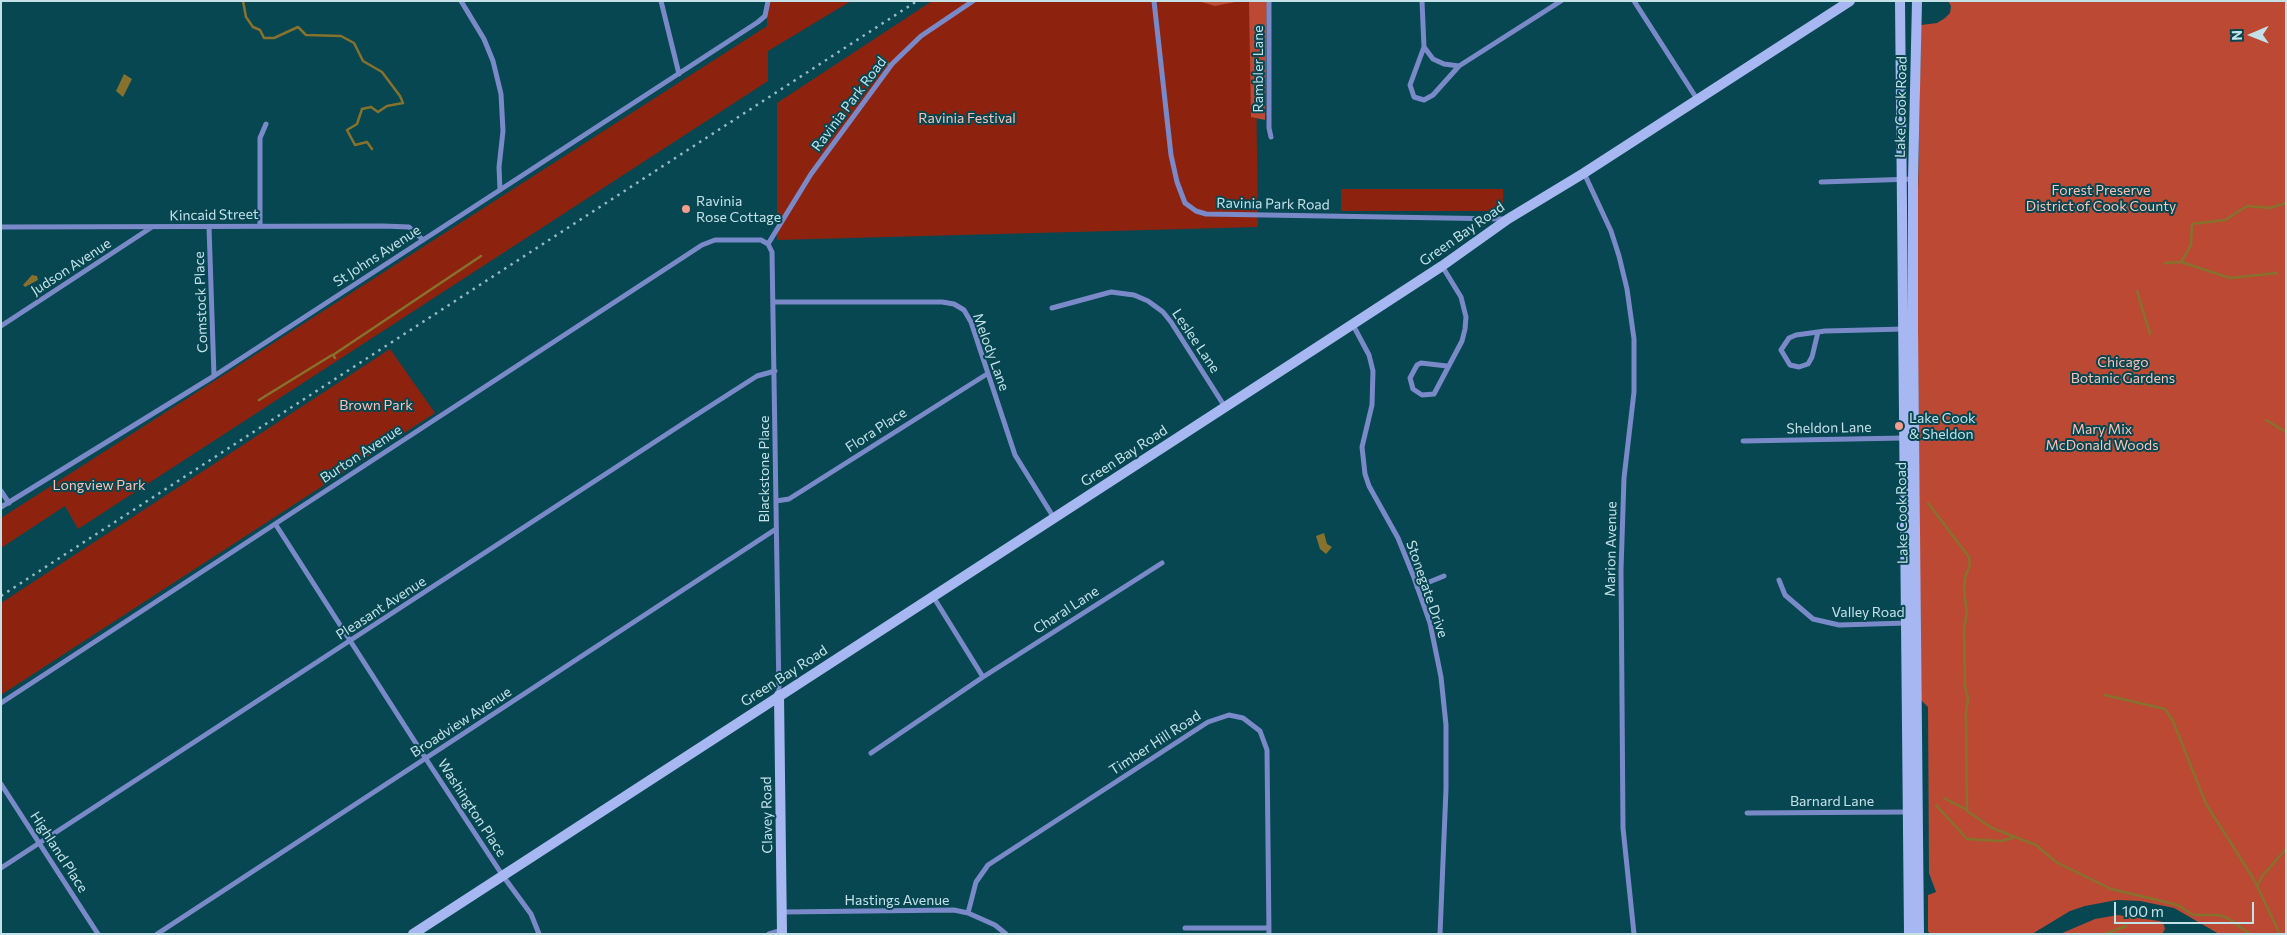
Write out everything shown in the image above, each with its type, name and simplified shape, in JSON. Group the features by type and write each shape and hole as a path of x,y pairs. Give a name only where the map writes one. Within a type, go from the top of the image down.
{"main road":[{"name":"Green Bay Road","path":"413,934 779,695 934,598 1442,266 1508,219 1584,173 1850,1"},
{"name":"Lake Cook Road","path":"1900,1 1902,180 1908,329 1907,812 1909,934"},
{"name":"Lake Cook Road","path":"1908,329 1917,1"},
{"name":"Lake Cook Road","path":"1909,438 1918,623 1919,934"},
{"name":"Clavey Road","path":"779,695 782,932"}],"street":[{"path":"461,1 484,39 493,61 500,94 503,131 499,167 500,190"},
{"path":"660,1 679,74"},
{"name":"St Johns Avenue","path":"1,508 214,376 679,74 762,19 767,11 768,1"},
{"name":"Ravinia Park Road","path":"768,244 811,174 892,64 921,36 973,1"},
{"name":"Ravinia Park Road","path":"1154,1 1171,155 1177,182 1185,203 1196,211 1216,215 1508,219"},
{"name":"Rambler Lane","path":"1269,1 1269,128 1271,137"},
{"path":"1422,1 1424,47 1410,85 1414,97 1424,100 1433,96 1459,66 1561,1"},
{"path":"1634,1 1697,100"},
{"path":"1424,47 1433,59 1444,64 1459,66"},
{"path":"260,225 260,138 266,124"},
{"name":"Marion Avenue","path":"1584,173 1611,232 1619,256 1627,289 1634,339 1634,392 1624,478 1621,570 1623,828 1634,934"},
{"path":"1821,182 1913,179"},
{"name":"Kincaid Street","path":"1,227 209,227 260,225 409,227 422,240"},
{"name":"Judson Avenue","path":"1,326 152,227"},
{"name":"Comstock Place","path":"209,227 214,376"},
{"name":"Burton Avenue","path":"1,703 702,245 715,240 761,240 768,244"},
{"name":"Blackstone Place","path":"768,244 772,250 773,257 779,695"},
{"path":"1442,266 1461,297 1466,317 1462,341 1447,366 1434,394 1422,395 1413,389 1410,384 1410,373 1421,363 1447,366"},
{"name":"Leslee Lane","path":"1052,308 1111,292 1134,295 1148,301 1163,312 1171,322 1225,407"},
{"name":"Melody Lane","path":"774,302 942,302 954,304 964,310 971,322 1015,455 1054,518"},
{"name":"Stonegate Drive","path":"1352,324 1369,355 1373,371 1372,405 1362,447 1365,474 1369,486 1398,538 1417,587 1430,623 1441,677 1446,724 1446,789 1440,934"},
{"path":"1818,332 1812,358 1808,364 1799,366 1790,364 1781,350 1784,342 1796,335 1818,332 1908,329"},
{"name":"Pleasant Avenue","path":"1,868 741,386 757,376 775,371"},
{"name":"Flora Place","path":"776,501 789,499 988,374"},
{"name":"Sheldon Lane","path":"1743,441 1909,438"},
{"path":"1,490 8,503"},
{"name":"Washington Place","path":"276,525 426,759 503,876 531,914 539,934"},
{"name":"Broadview Avenue","path":"157,934 776,529"},
{"name":"Charal Lane","path":"871,753 983,677 1162,563"},
{"path":"1417,587 1444,576"},
{"name":"Valley Road","path":"1778,580 1785,595 1813,619 1838,625 1918,623"},
{"path":"934,598 983,677"},
{"name":"Timber Hill Road","path":"968,913 976,882 988,865 1208,722 1229,715 1243,718 1256,727 1264,739 1267,750 1269,931"},
{"name":"Highland Place","path":"1,784 98,934"},
{"name":"Barnard Lane","path":"1747,813 1918,812"},
{"name":"Hastings Avenue","path":"782,912 954,910 968,913 995,925 1006,934"},
{"path":"1185,928 1269,931"},
{"path":"769,934 782,932"}],"green space":[{"name":"Longview Park","path":"767,1 851,1 768,51 768,81 78,529 65,506 1,548 1,518 767,26"},
{"name":"Ravinia Festival","path":"932,1 1255,1 1258,227 777,240 777,103"},
{"path":"1198,1 1235,1 1235,2 1215,6"},
{"path":"1249,1 1267,1 1265,120 1251,117"},
{"name":"Mary Mix McDonald Woods","path":"1948,1 2286,1 2286,934 2219,934 2174,908 2140,901 2117,900 2070,911 2032,934 1930,934 1928,931 1928,895 1936,892 1929,873 1928,707 1921,700 1917,247 1921,25 1937,23 1945,18 1950,13 1951,6"},
{"path":"1341,189 1503,189 1503,211 1341,211"},
{"name":"Brown Park","path":"390,349 435,413 1,695 1,603"},
{"path":"2118,915 2163,922 2165,929 2162,934 2060,934 2095,919"}],"shaded area":[{"path":"124,74 132,79 123,97 116,91"},
{"path":"32,275 37,276 38,280 25,287 23,285"},
{"path":"1324,533 1327,544 1332,547 1326,554 1320,549 1316,536"}],"waterway":[{"path":"243,1 246,17 253,27 260,30 264,38 274,38 298,27 306,35 341,36 354,43 363,61 382,72 403,103 387,106 378,112 371,107 362,109 357,124 347,130 355,145 367,142 372,149"},
{"path":"882,58 888,64"},
{"path":"2165,263 2181,262 2191,245 2192,224 2225,220 2247,206 2270,208 2286,203"},
{"path":"335,358 333,355 481,256"},
{"path":"2181,262 2230,278 2277,273"},
{"path":"2137,291 2150,334"},
{"path":"259,400 332,355"},
{"path":"2266,420 2286,432"},
{"path":"1928,503 1969,557 1970,564 1965,578 1964,591 1967,613 1964,628 1965,687 1968,697 1966,713 1967,811 1992,828 2036,845 2056,862 2111,889 2178,905 2193,915 2219,915 2229,919 2250,934"},
{"path":"2105,695 2165,709 2173,721 2206,804 2253,878 2280,934"},
{"path":"1944,798 1965,809"},
{"path":"1936,805 1967,839 2001,841 2013,838"},
{"path":"2257,886 2263,875 2286,849"},
{"path":"2105,934 2126,926"}],"railway":[{"path":"1,596 917,1"}],"place":[{"name":"Ravinia Rose Cottage","path":"686,209"},
{"name":"Lake Cook & Sheldon","path":"1899,426"}],"park label":[{"name":"Forest Preserve District of Cook County","path":"2101,198"},
{"name":"Chicago Botanic Gardens","path":"2123,370"}]}
